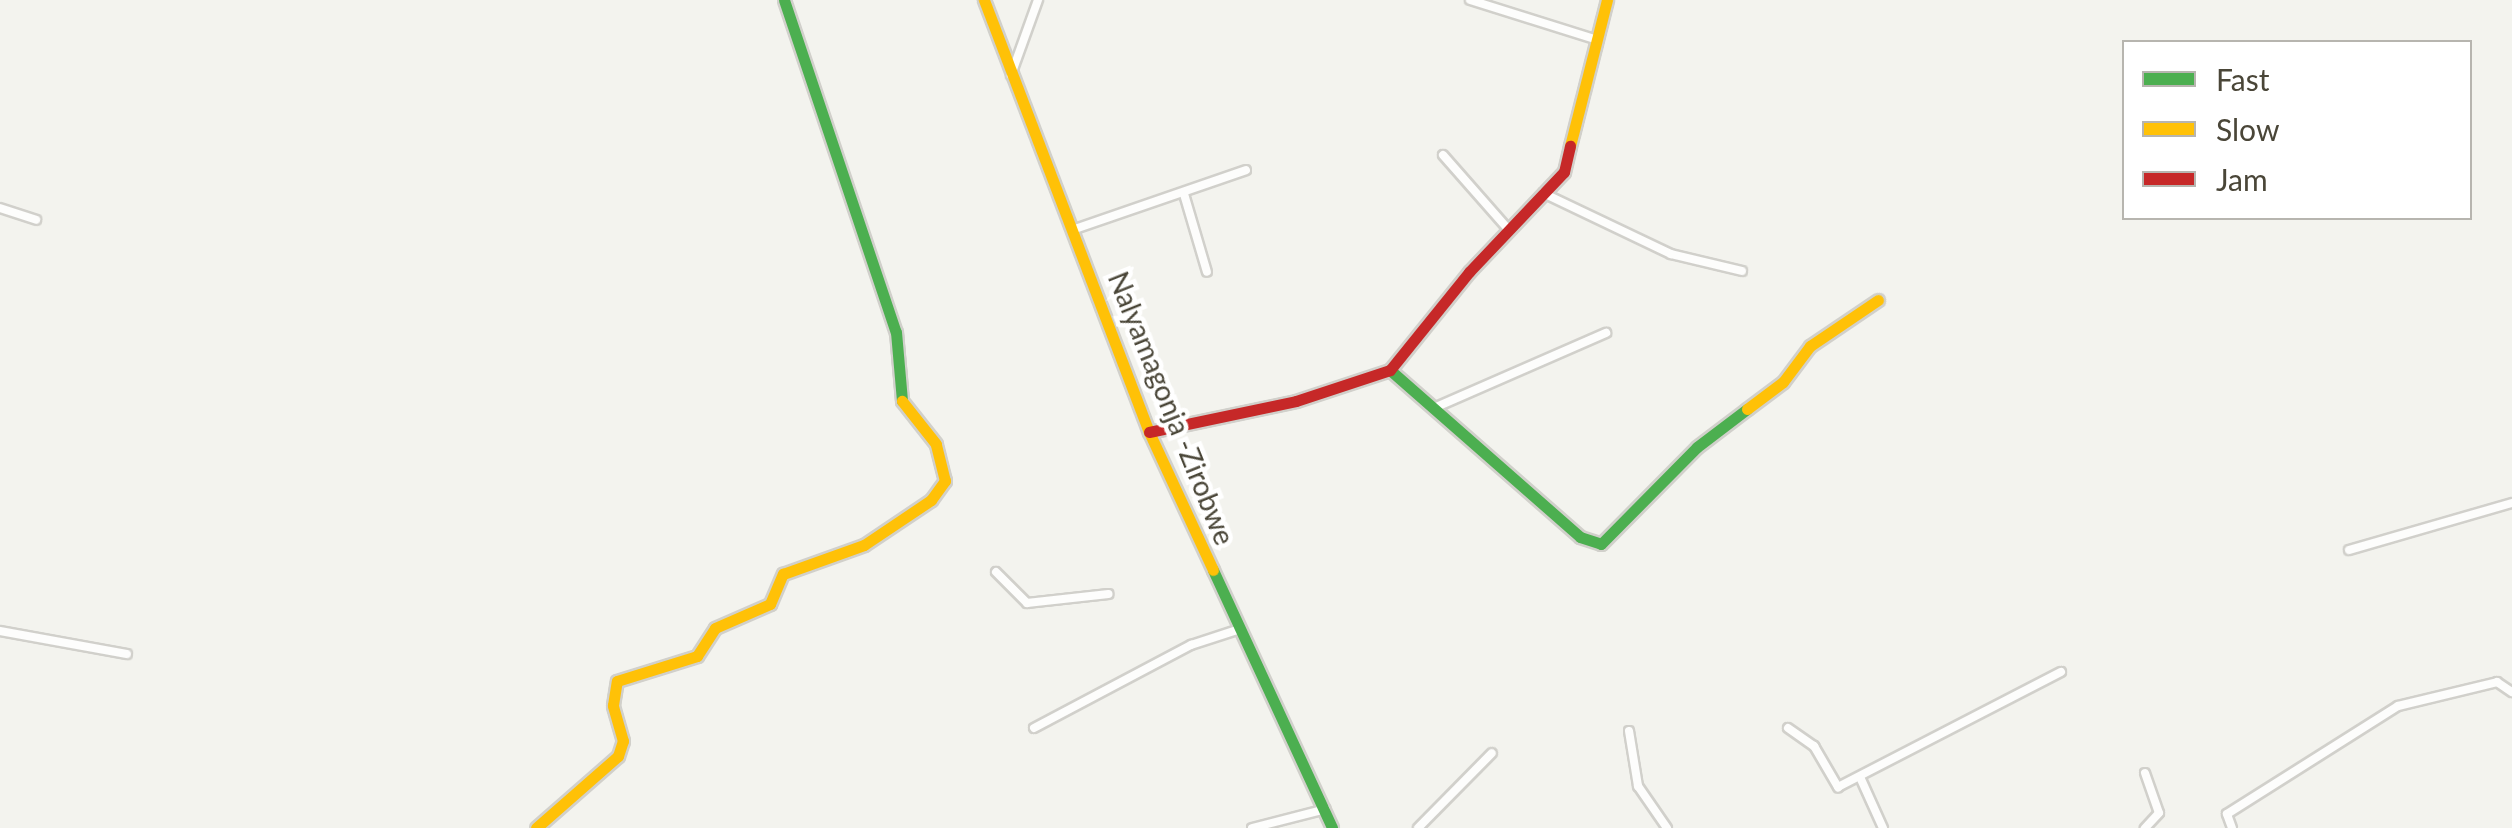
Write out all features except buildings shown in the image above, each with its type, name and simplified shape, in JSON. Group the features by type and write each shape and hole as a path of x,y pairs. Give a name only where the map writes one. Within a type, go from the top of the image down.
{"street":[{"path":"536,828 618,756 623,741 612,705 618,680 698,656 715,628 770,604 782,574 864,545 931,500 944,481 936,444 898,396 896,332 784,0"},
{"name":"Nalyamagonja -Zirobwe","path":"984,0 1010,79 1149,432 1332,828"},
{"path":"1010,79 1038,0"},
{"path":"1470,0 1598,40"},
{"path":"1149,432 1296,401 1390,370 1509,230 1564,172 1573,149 1607,0"},
{"path":"1443,155 1509,230"},
{"path":"1072,230 1246,170"},
{"path":"1543,193 1670,254 1742,271"},
{"path":"1184,194 1207,272"},
{"path":"0,208 36,220"},
{"path":"1390,370 1580,537 1601,544 1696,447 1784,382 1810,346 1878,300"},
{"path":"1434,408 1606,333"},
{"path":"2349,550 2512,504"},
{"path":"996,572 1027,603 1109,594"},
{"path":"1034,728 1191,645 1240,629"},
{"path":"0,630 127,654"},
{"path":"1788,728 1814,746 1834,786 2061,672"},
{"path":"2232,828 2228,814 2398,706 2496,682 2512,692"},
{"path":"1629,730 1638,786 1667,828"},
{"path":"1418,828 1492,753"},
{"path":"2144,773 2159,813 2145,828"},
{"path":"1860,776 1883,828"},
{"path":"1252,828 1326,810"}],"traffic: fast":[{"path":"784,0 896,332 902,401"},
{"path":"1390,370 1580,537 1601,544 1697,447 1747,409"},
{"path":"1213,570 1332,828"}],"traffic: slow":[{"path":"984,0 1149,432 1213,570"},
{"path":"1570,146 1607,0"},
{"path":"1747,409 1783,382 1810,346 1878,300"},
{"path":"536,828 618,756 623,741 613,705 617,681 697,656 715,628 770,604 783,574 864,545 931,500 945,481 936,444 902,401"}],"traffic: jam":[{"path":"1149,432 1296,401 1390,370 1469,272 1564,172 1570,146"}]}
